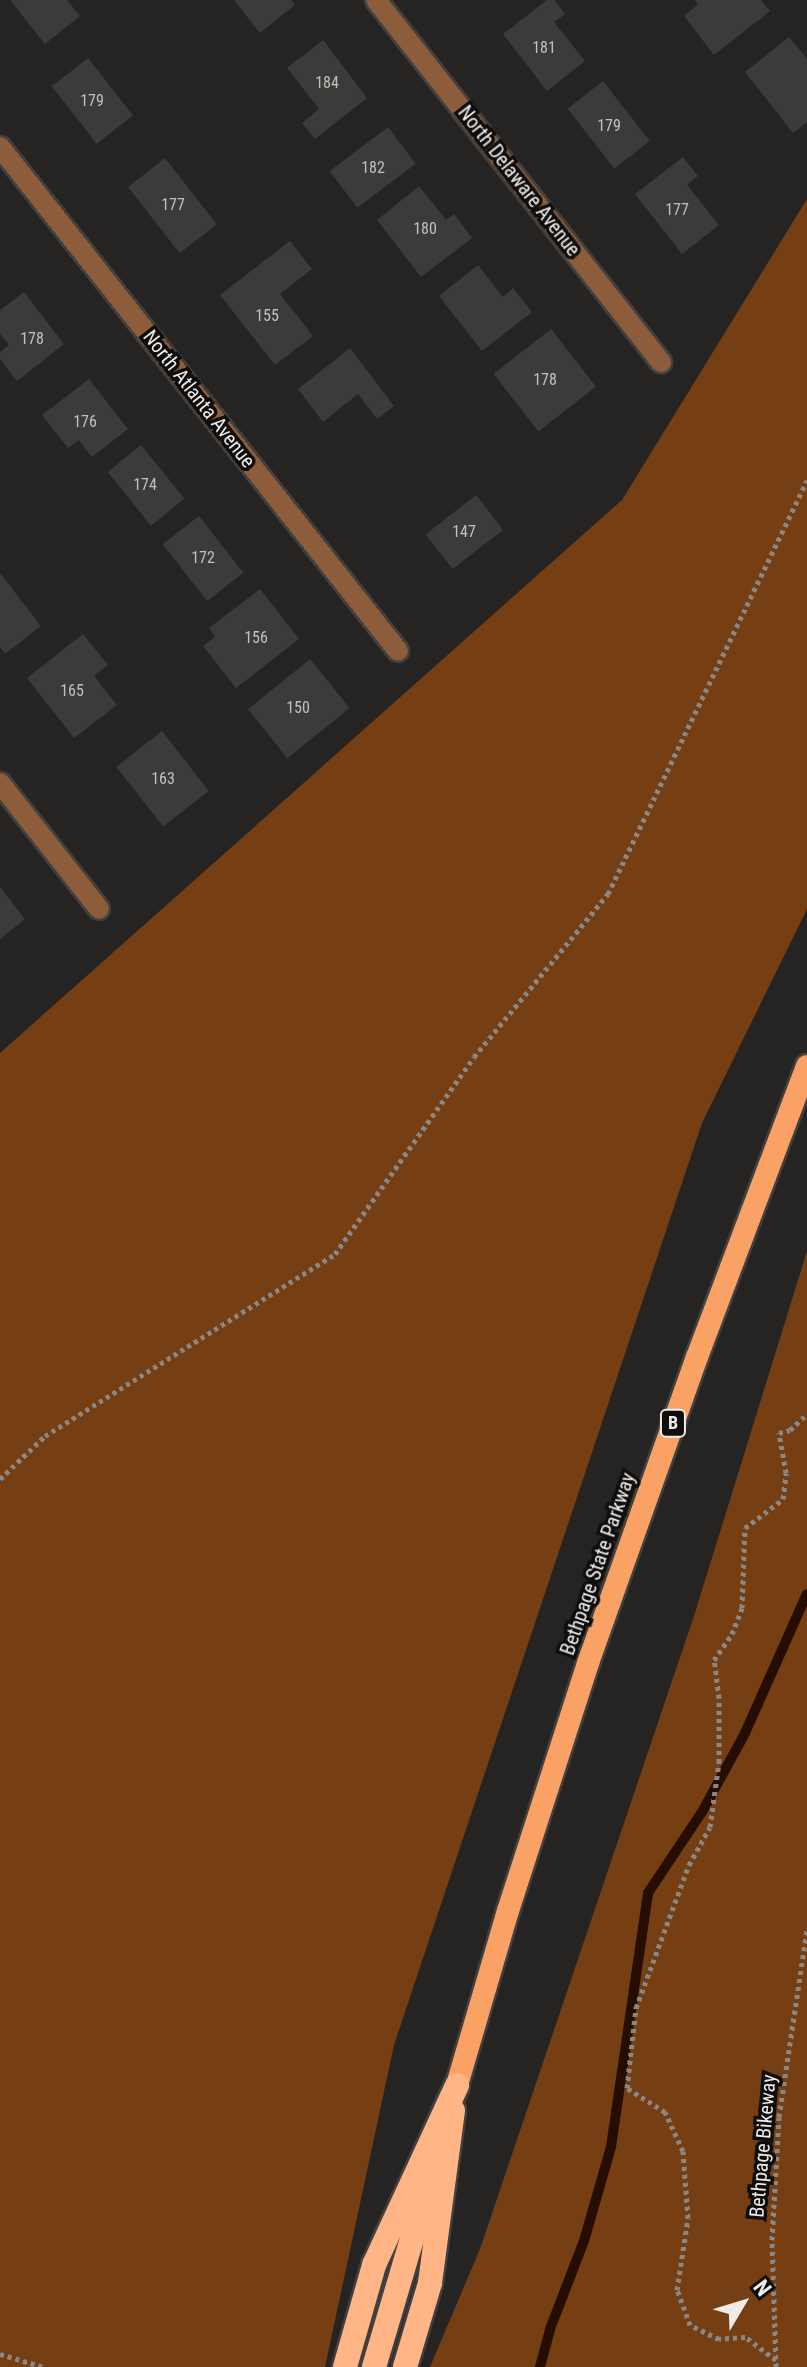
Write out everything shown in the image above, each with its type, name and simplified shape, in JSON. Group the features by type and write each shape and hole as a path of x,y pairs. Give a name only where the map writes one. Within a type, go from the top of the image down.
{"highway":[{"name":"Bethpage State Parkway","path":"457,2085 508,1911 588,1663 702,1343 807,1066"},
{"path":"345,2367 374,2265 457,2085"},
{"path":"374,2367 457,2085"},
{"path":"405,2367 430,2283 457,2085"}],"street":[{"name":"North Delaware Avenue","path":"376,0 661,362"},
{"name":"North Atlanta Avenue","path":"0,147 398,651"},
{"path":"0,783 99,909"}],"path":[{"path":"0,1479 45,1436 335,1254 474,1057 608,894 807,480"},
{"path":"776,2364 745,2337 719,2339 690,2325 677,2290 688,2218 683,2151 665,2112 627,2088 636,2008 689,1865 710,1827 719,1762 719,1698 714,1660 732,1634 742,1608 745,1528 783,1499 786,1473 779,1433 790,1430 807,1414"},
{"name":"Bethpage Bikeway","path":"776,2364 772,2240 779,2117 807,1929"},
{"path":"0,2354 43,2367"}],"shaded area":[{"path":"807,199 807,909 702,1123 394,2045 325,2367 0,2367 0,1053 622,500"},
{"path":"807,1251 807,2367 430,2367 480,2249 694,1616"}],"building":[{"path":"10,0 67,0 80,16 45,44"},
{"path":"234,0 291,0 295,5 260,33"},
{"path":"547,0 554,0 565,14 554,22 585,61 547,91 503,34"},
{"path":"695,0 761,0 770,11 714,55 684,16 698,4"},
{"path":"789,37 807,59 807,122 793,133 745,72"},
{"path":"323,40 367,98 315,139 302,123 319,109 287,68"},
{"path":"88,58 133,116 97,144 52,86"},
{"path":"603,81 650,141 614,169 568,109"},
{"path":"388,127 416,164 357,208 330,171"},
{"path":"683,157 698,176 687,185 719,225 682,254 635,194"},
{"path":"165,158 217,224 180,253 128,187"},
{"path":"419,186 446,220 454,214 472,238 421,277 377,220"},
{"path":"290,241 312,269 280,294 313,336 275,365 220,295"},
{"path":"478,265 503,297 513,288 532,312 482,351 439,296"},
{"path":"24,292 64,344 17,381 0,359 0,352 9,345 0,334 0,310"},
{"path":"551,329 596,387 538,431 493,374"},
{"path":"350,348 394,406 377,419 358,394 323,422 298,389"},
{"path":"89,379 128,429 92,457 79,440 68,448 42,415"},
{"path":"141,445 184,499 151,526 108,472"},
{"path":"476,495 503,530 453,569 426,534"},
{"path":"199,516 243,573 207,601 163,544"},
{"path":"0,573 41,626 5,654 0,647"},
{"path":"260,589 299,639 236,688 203,646 215,637 209,628"},
{"path":"83,634 108,665 94,676 117,705 74,738 27,678"},
{"path":"310,659 350,708 287,758 248,709"},
{"path":"162,731 209,791 163,827 116,767"},
{"path":"0,887 25,919 0,939"}],"waterway":[{"path":"540,2367 550,2329 584,2241 611,2147 648,1893 702,1812 745,1733 807,1594"}]}
